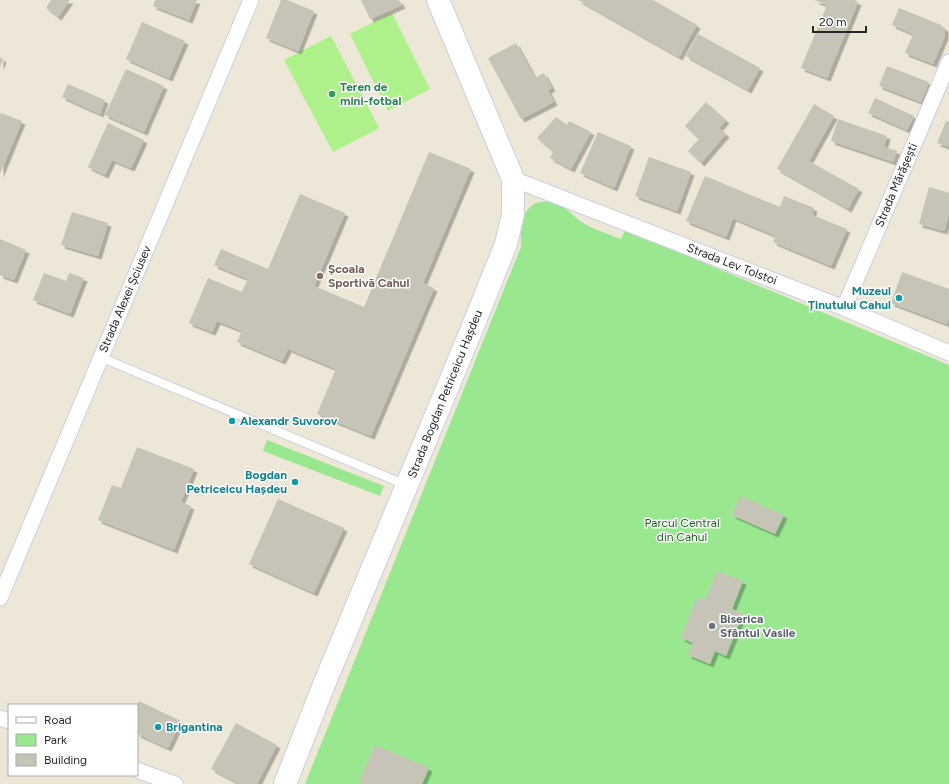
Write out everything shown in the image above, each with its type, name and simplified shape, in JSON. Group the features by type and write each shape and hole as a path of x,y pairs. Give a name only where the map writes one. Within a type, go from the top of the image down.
{"main road":[{"name":"Strada Bogdan Petriceicu Hașdeu","path":"285,784 323,687 506,244 513,214 513,179 438,0"}],"street":[{"name":"Strada Alexei Șciusev","path":"0,598 251,0"},
{"name":"Strada Mărășești","path":"844,308 949,62"},
{"name":"Strada Lev Tolstoi","path":"513,179 844,308 949,353"},
{"path":"138,770 175,784"}],"lane":[{"path":"100,357 407,485"}],"green space":[{"path":"392,13 430,89 388,111 350,34"},
{"name":"Teren de mini-fotbal","path":"331,36 379,128 333,152 284,60"},
{"name":"Parcul Central din Cahul","path":"547,201 562,206 583,223 597,230 621,239 625,230 949,365 949,784 305,784 521,247 521,229 526,212 534,204"},
{"path":"267,440 384,486 380,496 263,451"}],"building":[{"path":"51,0 70,0 58,17 46,8"},
{"path":"155,0 197,0 189,20 153,6"},
{"path":"281,0 287,0 314,11 298,51 266,38"},
{"path":"361,0 399,0 402,5 370,19"},
{"path":"578,0 653,0 697,25 679,57"},
{"path":"814,0 854,0 858,2 827,78 801,68 827,5"},
{"path":"899,8 941,25 945,29 945,36 933,64 905,53 913,34 892,25"},
{"path":"142,22 185,41 169,78 126,59"},
{"path":"698,34 760,68 748,90 686,56"},
{"path":"516,43 535,78 544,73 552,88 548,90 554,102 521,119 488,58"},
{"path":"0,57 3,59 0,67"},
{"path":"887,66 929,82 921,102 879,86"},
{"path":"126,69 164,86 144,132 105,115"},
{"path":"68,84 105,100 100,114 62,97"},
{"path":"875,98 914,116 907,130 868,113"},
{"path":"706,102 726,120 719,128 726,134 701,163 688,151 699,139 685,126"},
{"path":"814,104 834,116 809,161 859,189 848,209 777,169"},
{"path":"1,113 22,121 0,174 0,116"},
{"path":"556,117 567,125 569,121 591,132 571,169 550,158 553,152 537,138"},
{"path":"838,119 887,136 884,147 897,151 893,162 831,141"},
{"path":"946,121 949,122 949,147 937,143"},
{"path":"108,123 144,140 131,168 112,160 105,175 88,167"},
{"path":"598,132 631,146 614,188 580,173"},
{"path":"429,152 471,169 423,283 434,288 371,436 317,414 336,369 288,349 282,361 237,342 242,331 217,321 212,332 189,323 208,278 242,292 248,279 214,265 221,249 268,269 300,194 345,213 314,286 364,307"},
{"path":"649,157 691,172 677,211 635,196"},
{"path":"705,176 780,207 784,196 814,208 812,215 847,229 831,266 773,242 776,236 733,218 726,237 686,221"},
{"path":"929,187 949,193 949,214 944,231 919,224"},
{"path":"72,212 108,223 98,256 61,245"},
{"path":"0,239 26,250 14,280 0,275"},
{"path":"902,272 949,289 949,317 947,324 891,303"},
{"path":"44,273 66,281 69,273 84,278 70,314 33,300"},
{"path":"137,447 194,469 181,502 191,506 174,550 98,520 112,485 121,488"},
{"path":"740,496 784,515 775,534 732,515"},
{"path":"278,499 344,528 314,593 249,564"},
{"name":"Biserica Sfântul Vasile","path":"717,571 743,581 732,609 743,614 726,656 715,651 710,664 688,655 693,643 681,638 697,597 705,600"},
{"name":"Brigantina","path":"139,701 181,721 168,748 138,734"},
{"path":"236,723 277,745 257,784 240,784 211,769"},
{"path":"375,745 429,768 422,784 362,784 359,782"}],"place":[{"name":"Teren de mini-fotbal","path":"332,94"},
{"name":"Școala Sportivă Cahul","path":"320,276"},
{"name":"Muzeul Ținutului Cahul","path":"899,298"},
{"name":"Alexandr Suvorov","path":"232,421"},
{"name":"Bogdan Petriceicu Hașdeu","path":"295,482"},
{"name":"Biserica Sfântul Vasile","path":"712,626"},
{"name":"Brigantina","path":"158,727"}]}
